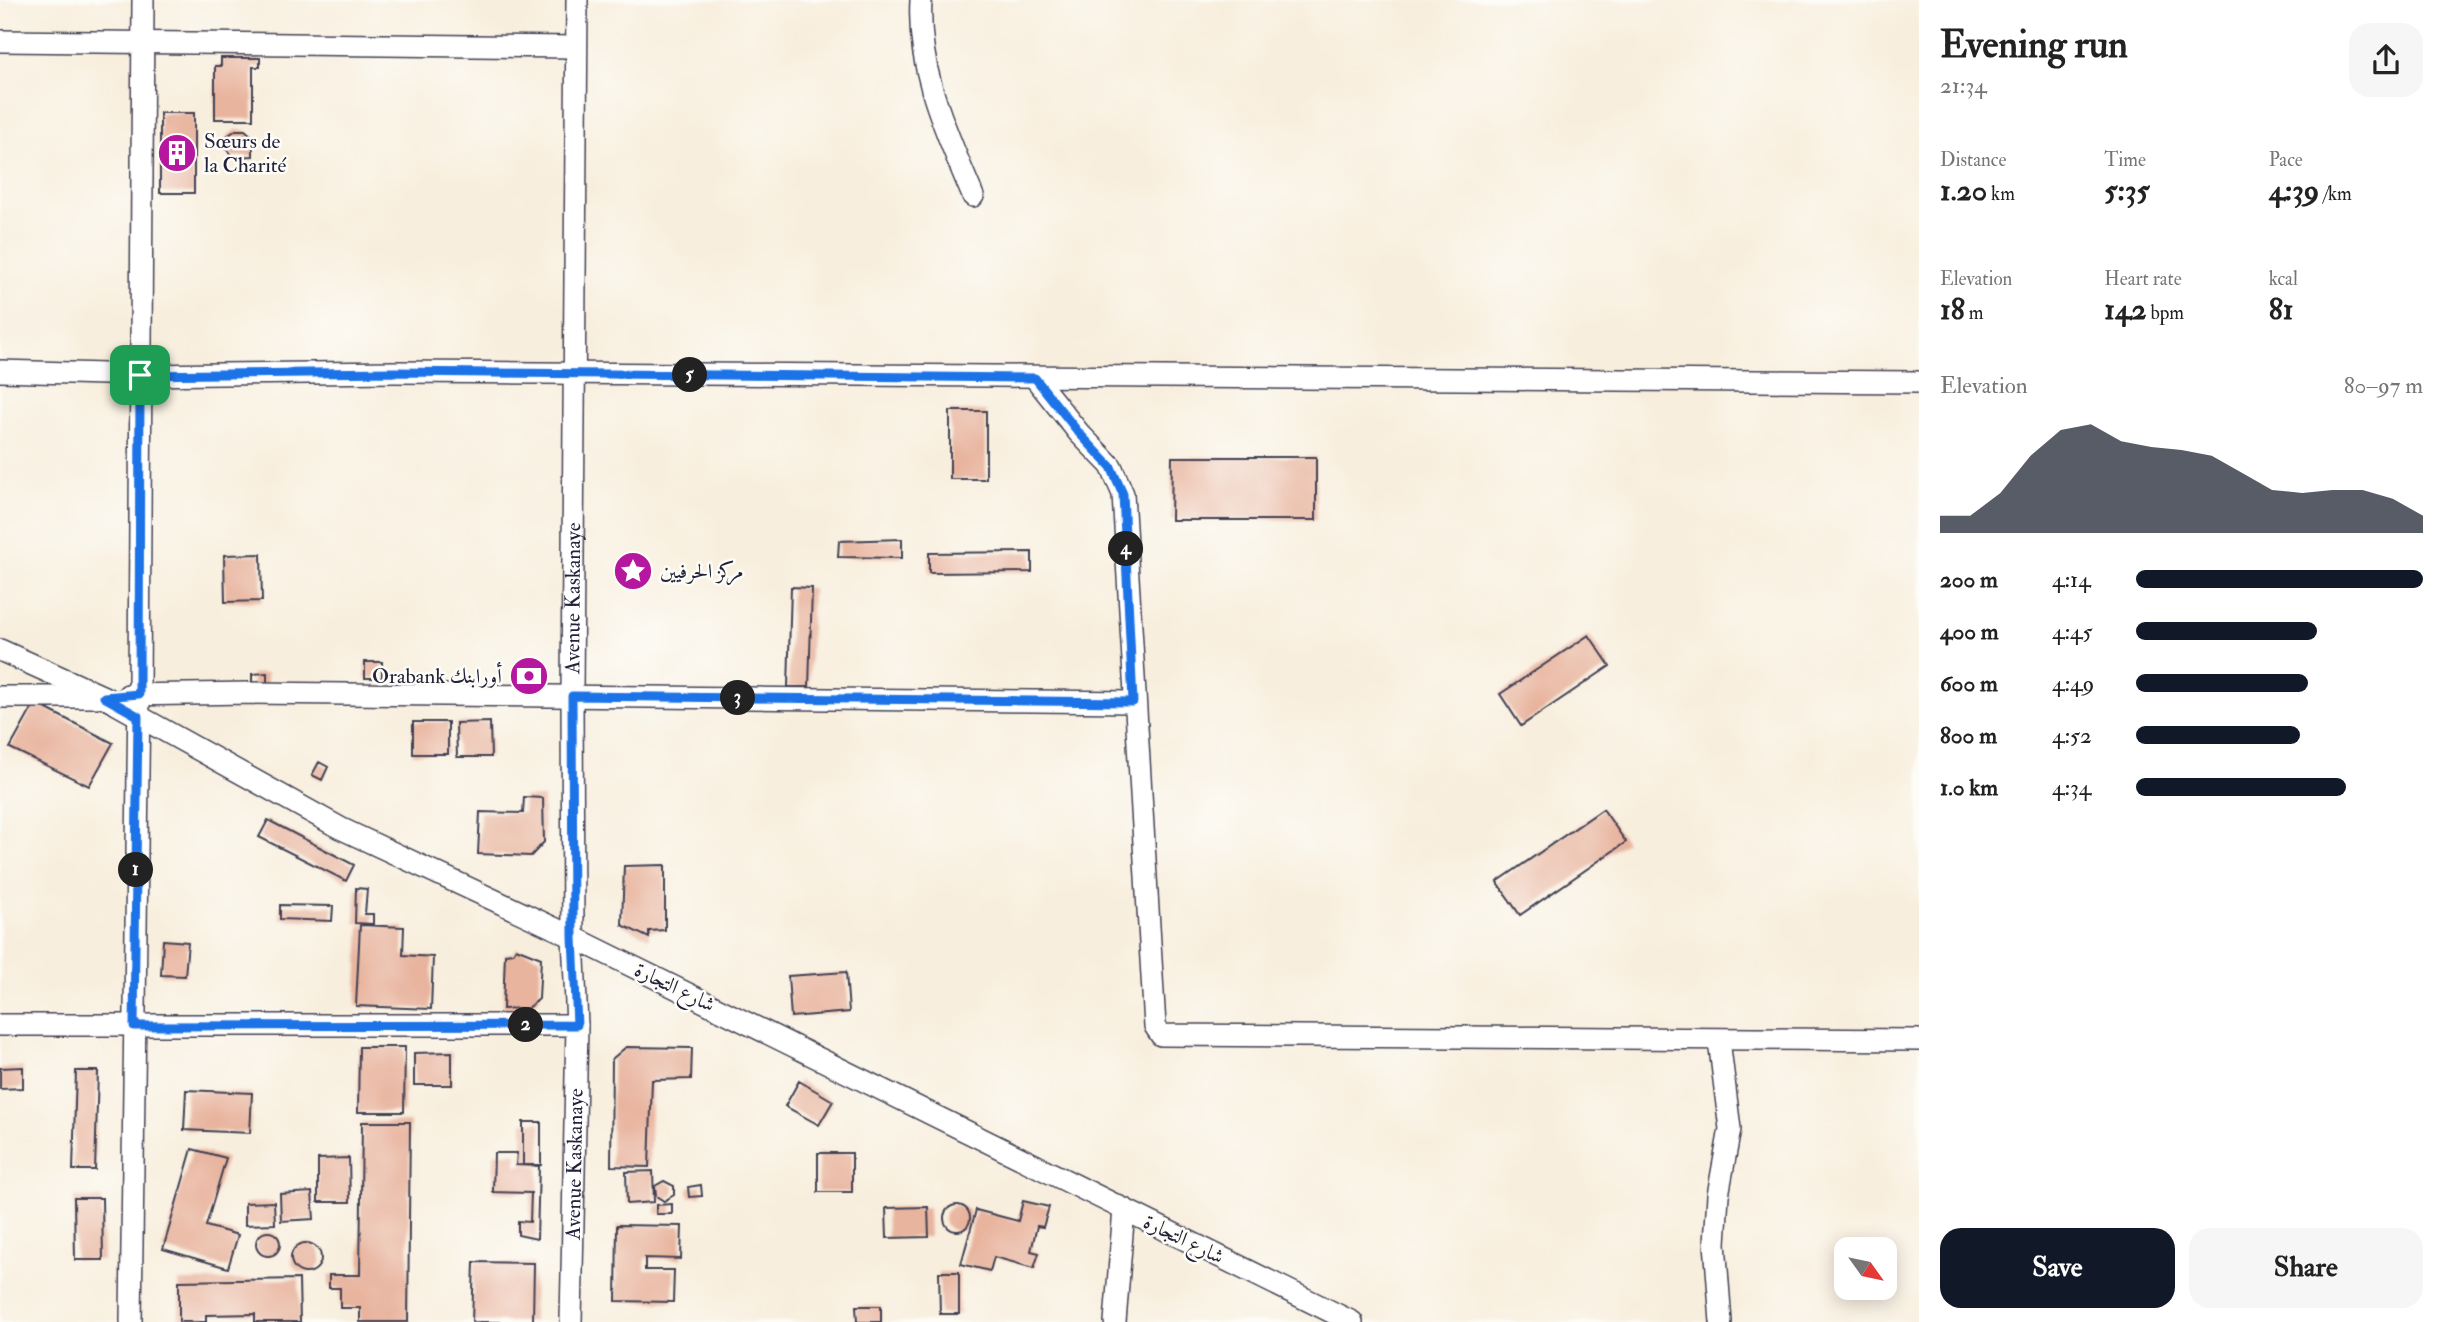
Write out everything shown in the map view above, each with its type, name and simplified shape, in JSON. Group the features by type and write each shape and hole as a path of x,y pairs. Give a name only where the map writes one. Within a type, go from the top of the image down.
{"street":[{"path":"131,1322 139,694 143,0"},
{"name":"Avenue Kaskanaye","path":"571,1322 577,1025 573,937 572,696 577,0"},
{"path":"921,0 921,50 931,94 973,196"},
{"path":"0,41 576,47"},
{"path":"0,371 140,375 576,373 1919,382"},
{"path":"1035,378 1079,433 1111,467 1123,494 1133,702 1155,1026 1161,1035 1919,1040"},
{"name":"شارع التجارة","path":"0,650 104,697 340,828 573,937 1352,1322"},
{"path":"0,697 104,697 139,694 1133,702"},
{"path":"0,1025 577,1025"},
{"path":"1719,1040 1730,1129 1718,1195 1715,1243 1721,1322"},
{"path":"1115,1322 1124,1209"}],"building":[{"path":"221,58 260,58 260,67 253,67 253,119 215,119 215,66 221,66"},
{"name":"Sœurs de la Charité","path":"160,113 194,113 194,193 160,193"},
{"path":"236,130 245,130 253,137 253,156 233,157 226,149 227,136"},
{"path":"950,411 986,411 986,479 950,479"},
{"path":"1172,457 1316,457 1316,520 1171,520"},
{"path":"902,539 902,558 838,557 839,541"},
{"path":"1032,552 1032,572 929,573 929,553"},
{"path":"261,554 262,601 225,602 224,555"},
{"path":"791,587 812,588 809,687 788,687"},
{"path":"1589,635 1610,666 1521,726 1500,694"},
{"path":"365,662 382,662 382,678 365,678"},
{"path":"267,673 267,685 252,686 252,674"},
{"path":"35,703 113,743 89,786 10,748"},
{"path":"413,722 448,722 448,754 413,754"},
{"path":"490,722 491,757 457,757 456,723"},
{"path":"319,762 328,767 322,780 312,775"},
{"path":"524,797 543,798 544,842 531,856 478,854 480,812 523,813"},
{"path":"1603,809 1626,842 1520,915 1497,882"},
{"path":"268,820 354,865 346,881 259,837"},
{"path":"665,865 665,930 649,931 649,938 622,925 624,866"},
{"path":"356,888 367,889 365,914 373,914 373,924 355,923"},
{"path":"280,905 333,906 332,921 280,919"},
{"path":"360,925 404,927 403,955 433,957 431,1009 356,1006"},
{"path":"163,940 188,942 185,976 161,975"},
{"path":"516,948 541,958 539,999 528,1008 503,1009 505,954 513,953"},
{"path":"846,972 849,1012 791,1017 788,976"},
{"path":"359,1047 405,1047 404,1112 358,1112"},
{"path":"626,1047 692,1048 691,1079 652,1080 649,1167 611,1166 612,1059"},
{"path":"452,1052 452,1085 414,1085 414,1053"},
{"path":"23,1067 23,1088 0,1089 0,1068"},
{"path":"76,1071 98,1071 95,1170 73,1170"},
{"path":"799,1081 833,1101 819,1125 785,1106"},
{"path":"186,1090 252,1093 250,1133 184,1130"},
{"path":"362,1122 410,1122 408,1322 360,1322 360,1308 340,1308 340,1288 329,1288 329,1275 360,1275"},
{"path":"523,1122 541,1122 541,1165 523,1165"},
{"path":"192,1149 226,1158 206,1226 238,1235 228,1268 163,1249"},
{"path":"494,1153 517,1153 516,1165 539,1166 537,1239 518,1235 518,1221 530,1222 531,1193 493,1192"},
{"path":"818,1153 852,1153 852,1192 818,1192"},
{"path":"349,1158 350,1202 318,1202 318,1159"},
{"path":"653,1171 654,1202 627,1204 626,1172"},
{"path":"664,1181 674,1186 674,1195 664,1201 656,1196 655,1186"},
{"path":"701,1185 702,1196 689,1197 688,1187"},
{"path":"312,1192 314,1219 281,1221 280,1194"},
{"path":"74,1198 102,1198 103,1260 75,1260"},
{"path":"1023,1201 1049,1207 1043,1227 1037,1226 1031,1251 1039,1253 1034,1268 994,1257 990,1271 961,1264 976,1210 1018,1221"},
{"path":"274,1202 275,1224 245,1225 245,1203"},
{"path":"672,1204 672,1214 656,1214 656,1205"},
{"path":"957,1205 966,1209 970,1218 966,1227 957,1231 948,1227 944,1218 948,1209"},
{"path":"928,1207 929,1237 887,1238 886,1208"},
{"path":"617,1225 682,1226 681,1259 645,1258 645,1270 674,1270 673,1302 616,1301"},
{"path":"268,1232 277,1235 280,1244 277,1253 268,1256 259,1253 256,1244 259,1235"},
{"path":"306,1243 317,1247 321,1258 317,1269 306,1273 295,1269 291,1258 295,1247"},
{"path":"474,1262 534,1263 533,1322 472,1322"},
{"path":"939,1272 959,1272 959,1314 940,1314"},
{"path":"299,1279 300,1322 255,1322 255,1314 206,1315 206,1322 179,1322 179,1281"},
{"path":"856,1306 881,1306 881,1322 857,1322"}],"place":[{"name":"Sœurs de la Charité","path":"177,153"},
{"name":"مركز الحرفيين","path":"633,571"},
{"name":"Orabank أورابنك","path":"529,676"}],"route":[{"path":"394,372 1035,378 1079,433 1111,467 1123,494 1133,702 572,696 573,937 577,1025 134,1026 138,716 104,697 139,694 140,375 394,372"}]}
